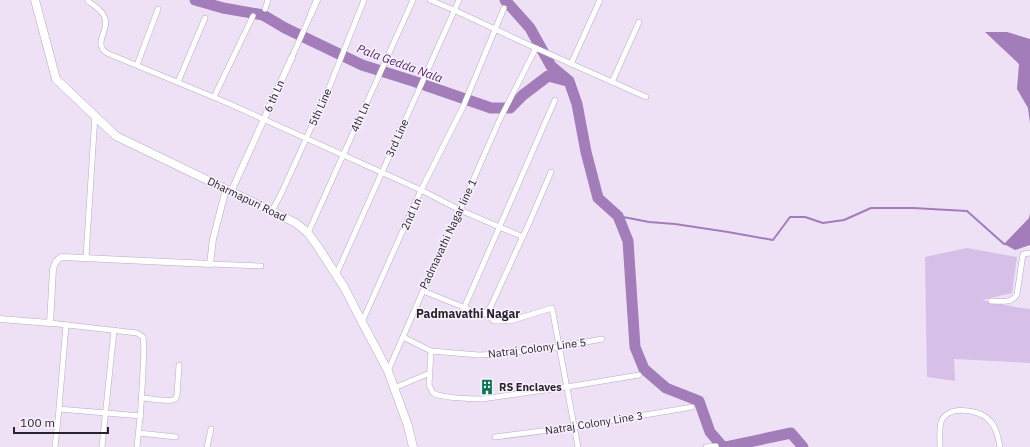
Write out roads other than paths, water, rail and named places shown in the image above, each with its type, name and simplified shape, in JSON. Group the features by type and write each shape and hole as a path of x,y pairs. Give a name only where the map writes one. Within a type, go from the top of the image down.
{"main road":[{"name":"Dharmapuri Road","path":"35,0 56,79 116,136 296,223 308,234 344,287 388,371 408,426 413,447"}],"street":[{"path":"265,9 268,0"},
{"name":"6 th Ln","path":"210,264 213,239 228,191 264,119 317,0"},
{"name":"5th Line","path":"272,211 329,88 364,0"},
{"name":"4th Ln","path":"308,234 413,0"},
{"path":"430,0 646,97"},
{"name":"3rd Line","path":"336,275 459,0"},
{"path":"571,64 600,0"},
{"path":"88,1 103,14 105,18 106,27 101,42 102,48 109,54 264,119 421,190 460,210 523,237"},
{"name":"2nd Ln","path":"362,322 421,190 463,106 504,8"},
{"path":"137,65 158,9"},
{"path":"214,97 253,16"},
{"path":"178,82 205,18"},
{"path":"612,82 639,22"},
{"name":"Padmavathi Nagar line 1","path":"388,371 500,119 536,48"},
{"path":"464,308 555,100"},
{"path":"86,257 95,115"},
{"path":"485,313 491,306 551,172"},
{"path":"990,301 1006,301 1014,298 1017,294 1023,254 1030,253"},
{"path":"50,323 53,269 57,259 62,257 69,256 261,266"},
{"path":"423,290 464,308 478,313 485,313 494,321 510,321 552,308 578,447"},
{"path":"0,319 114,330 137,333 143,337 142,398 137,447"},
{"path":"55,447 66,325"},
{"path":"102,447 114,330"},
{"name":"Natraj Colony Line 5","path":"403,337 431,351 473,355 501,354 560,347 602,339"},
{"path":"431,351 429,385 435,394 470,399 482,399 567,387 639,374"},
{"path":"142,398 173,400 177,395 179,365"},
{"path":"394,388 430,373"},
{"name":"Natraj Colony Line 3","path":"496,437 574,427 692,407"},
{"path":"59,409 141,416"},
{"path":"940,447 940,429 944,417 949,413 960,410 976,411 988,418 996,430 1000,447"},
{"path":"207,447 211,430"},
{"path":"139,433 176,437"},
{"path":"706,447 716,446"}],"waterway":[{"name":"Pala Gedda Nala","path":"195,0 223,8 263,15 285,28 362,65 491,108 510,108 523,95 548,76 567,81"},
{"path":"505,0 530,28 551,66 569,81 577,104 586,152 598,198 618,216 628,241 635,347 644,369 666,388 699,401 710,432 723,447"},
{"path":"618,216 773,240 790,217 805,217 823,223 844,220 871,208 913,208 967,211 1004,244 1006,244"},
{"path":"726,447 791,433 803,447"}],"place":[{"name":"RS Enclaves","path":"487,387"}],"district":[{"name":"Padmavathi Nagar","path":"468,313"}]}
